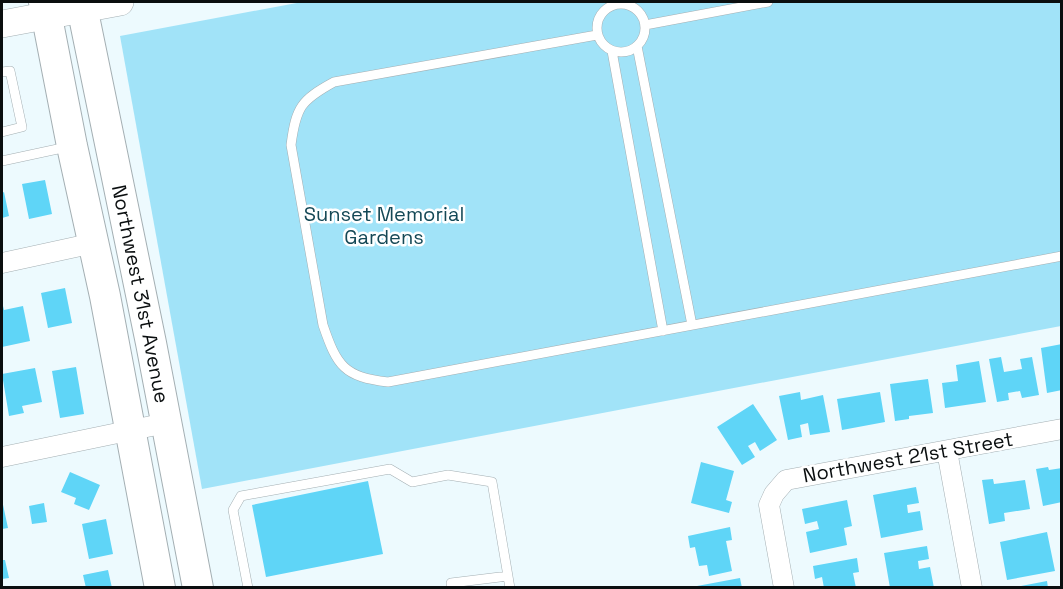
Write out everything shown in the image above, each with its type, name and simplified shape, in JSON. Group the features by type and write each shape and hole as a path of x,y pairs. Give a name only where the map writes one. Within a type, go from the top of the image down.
{"main road":[{"name":"Northwest 31st Avenue","path":"82,5 198,588"},
{"name":"Northwest 31st Avenue","path":"45,8 94,243 160,588"}],"street":[{"path":"2,24 45,8 120,2"},
{"path":"2,263 94,243"},
{"path":"2,457 166,423"},
{"name":"Northwest 21st Street","path":"784,588 769,505 774,494 786,480 1062,429"},
{"path":"947,451 972,588"}],"lane":[{"path":"601,2 603,12 597,27 597,35 601,42 612,51 625,52 637,46 644,33 645,25 639,14 629,4 615,5 603,12"},
{"path":"645,25 768,2"},
{"path":"597,35 334,82 310,95 295,118 291,145 323,325 331,347 344,369 367,379 388,382 1062,256"},
{"path":"637,46 692,325"},
{"path":"612,51 663,330"},
{"path":"2,72 10,70 22,127 2,132"},
{"path":"2,161 72,146"},
{"path":"248,588 233,510 241,496 390,468 412,482 448,475 492,482 510,588"},
{"path":"452,588 451,584 508,576"}],"green space":[{"name":"Sunset Memorial Gardens","path":"302,2 1061,2 1061,326 202,489 120,36"}],"building":[{"path":"45,180 52,214 29,219 22,184"},
{"path":"4,192 9,216 2,218 2,193"},
{"path":"65,288 72,323 48,328 41,293"},
{"path":"2,302 4,310 23,306 30,341 2,347"},
{"path":"1062,344 1060,378 1062,390 1047,393 1041,348"},
{"path":"1001,357 1004,372 1022,369 1020,359 1032,357 1039,395 1022,398 1020,391 1008,393 1009,400 997,402 989,359"},
{"path":"979,361 986,402 945,408 942,383 958,381 956,365"},
{"path":"76,367 84,414 60,418 52,371"},
{"path":"35,368 42,402 22,406 24,413 9,416 2,374"},
{"path":"928,379 933,413 909,416 909,419 895,421 890,384"},
{"path":"800,392 801,400 823,395 830,432 810,435 808,423 800,425 802,437 788,440 779,396"},
{"path":"880,392 885,422 842,430 837,399"},
{"path":"753,404 777,440 760,451 755,442 748,446 755,457 742,465 717,427"},
{"path":"701,462 734,471 726,500 732,502 729,513 691,503"},
{"path":"1048,467 1049,470 1062,468 1062,502 1043,506 1036,469"},
{"path":"70,472 100,485 89,510 74,504 76,498 61,492"},
{"path":"993,479 994,484 1025,480 1030,509 1004,513 1005,521 989,524 982,480"},
{"path":"368,481 383,554 266,577 252,505"},
{"path":"916,487 919,503 907,505 908,513 920,511 923,530 881,538 873,495"},
{"path":"2,500 8,528 2,529"},
{"path":"847,500 852,526 844,528 847,545 810,553 806,532 819,529 817,521 805,524 802,509"},
{"path":"44,503 47,522 32,524 29,506"},
{"path":"106,519 113,554 89,559 82,524"},
{"path":"730,527 732,540 726,541 732,571 709,576 707,565 699,566 695,547 690,548 688,536"},
{"path":"1047,532 1055,571 1007,580 1000,542"},
{"path":"927,546 929,559 918,561 919,569 930,567 934,588 890,588 884,553"},
{"path":"857,558 859,572 853,573 856,588 824,588 822,577 815,579 813,566"},
{"path":"2,560 5,560 9,578 2,579"},
{"path":"108,570 112,588 86,588 83,575"},
{"path":"740,578 742,588 697,588 697,586"},
{"path":"1047,581 1048,588 1022,588 1021,586"}]}
